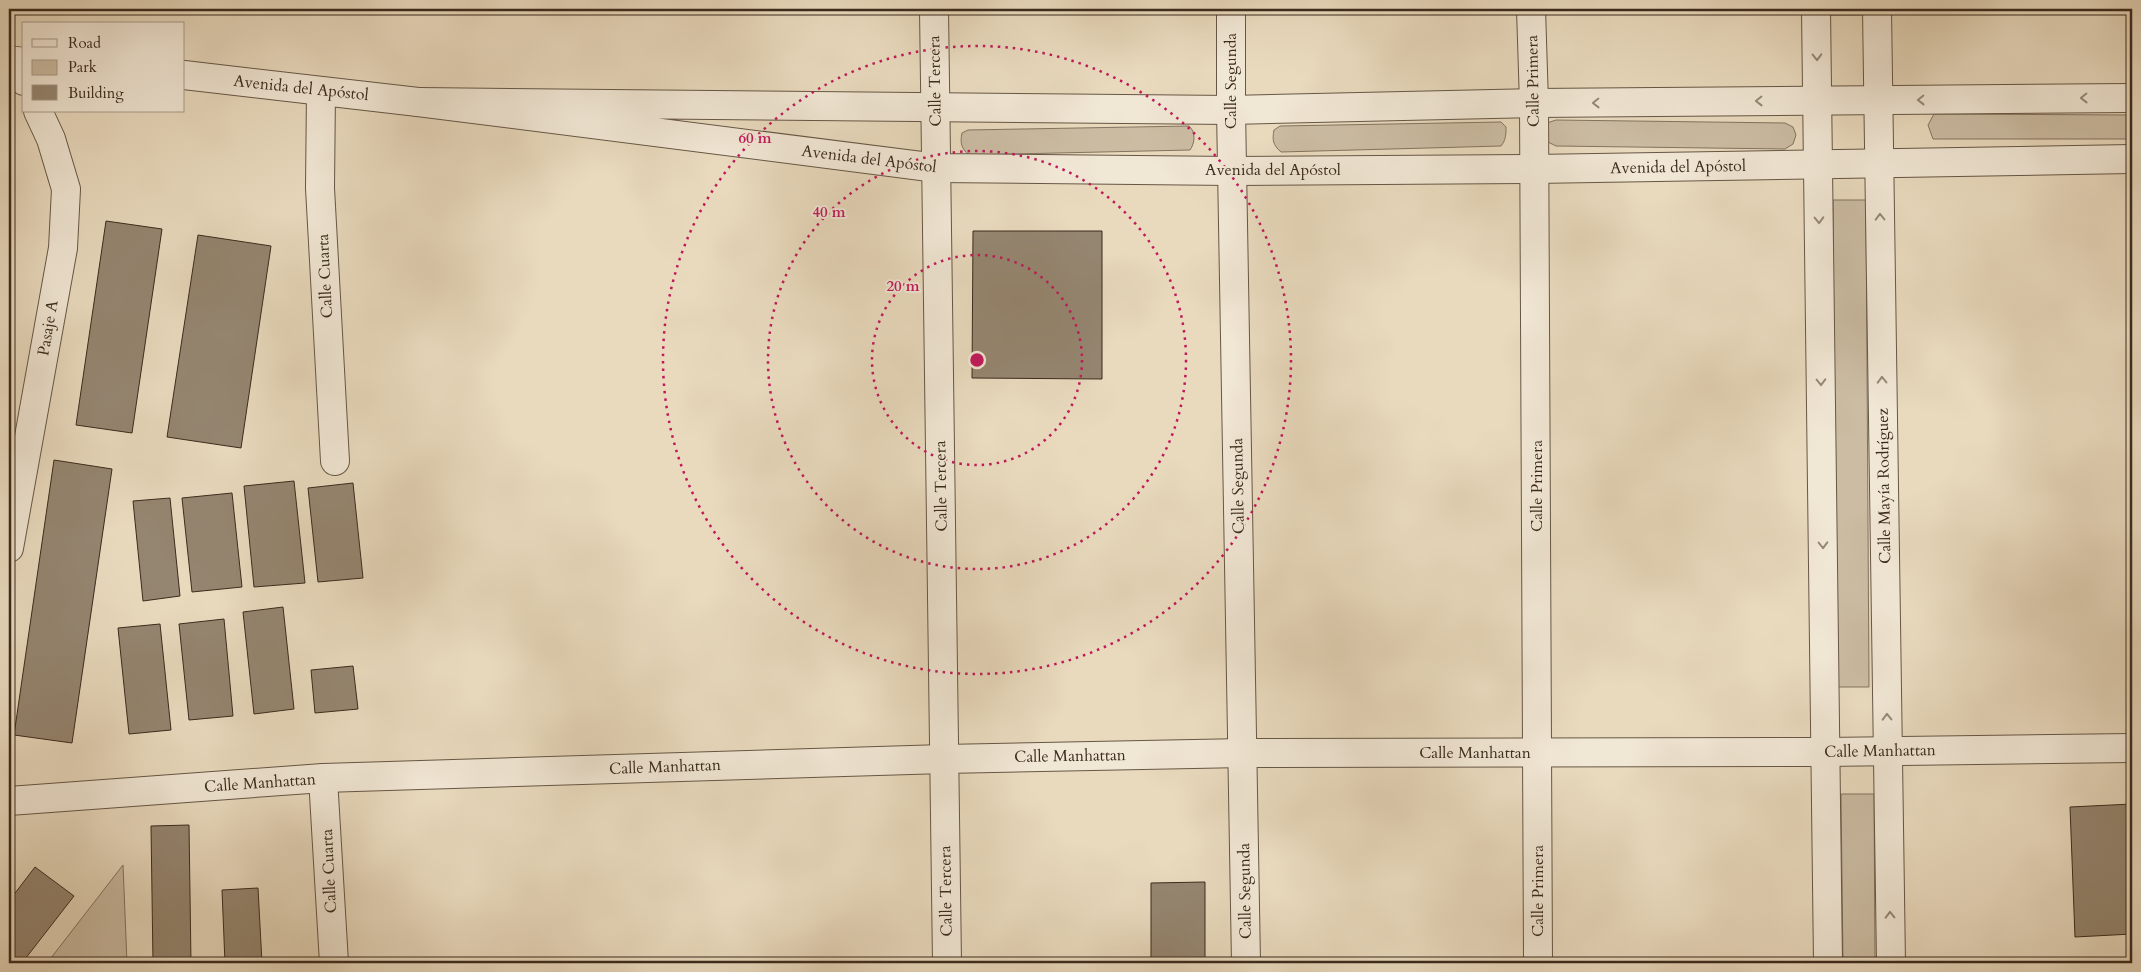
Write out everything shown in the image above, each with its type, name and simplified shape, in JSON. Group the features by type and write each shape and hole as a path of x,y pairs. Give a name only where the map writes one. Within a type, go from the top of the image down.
{"street":[{"name":"Calle Tercera","path":"934,9 947,963"},
{"name":"Calle Segunda","path":"1231,9 1231,110 1244,753 1246,963"},
{"name":"Calle Primera","path":"1531,9 1534,103 1539,753 1538,963"},
{"path":"1816,9 1828,963"},
{"name":"Calle Mayía Rodríguez","path":"1876,9 1891,963"},
{"name":"Avenida del Apóstol","path":"185,75 418,102 937,168 1232,171 1534,169 2132,159"},
{"name":"Calle Cuarta","path":"321,91 320,188 335,461"},
{"name":"Avenida del Apóstol","path":"418,102 1231,110 1534,103 2132,98"},
{"name":"Pasaje A","path":"9,548 63,248 66,189 51,139 38,112"},
{"name":"Calle Manhattan","path":"9,801 324,778 944,759 1244,753 1825,752 2132,748"},
{"name":"Calle Cuarta","path":"324,778 334,963"}],"green space":[{"path":"1828,9 1861,9 1861,15 1828,15"},
{"path":"1934,114 2132,115 2132,139 1933,139 1928,125"},
{"path":"1556,120 1785,123 1793,127 1796,135 1793,144 1785,149 1556,146 1546,141 1547,123"},
{"path":"1501,122 1506,127 1506,135 1501,146 1281,152 1273,140 1274,130 1280,126"},
{"path":"1189,126 1193,131 1194,138 1190,150 969,155 961,143 962,133 968,130"},
{"path":"1833,200 1866,200 1869,687 1836,687"},
{"path":"1841,794 1874,794 1875,963 1843,963"},
{"path":"123,865 127,963 47,963"}],"building":[{"path":"9,166 14,167 9,202"},
{"path":"9,219 12,219 9,242"},
{"path":"106,221 162,229 132,433 76,425"},
{"path":"973,231 1102,231 1102,379 972,378"},
{"path":"198,235 271,246 241,448 167,437"},
{"path":"54,460 112,469 72,743 14,735"},
{"path":"294,481 305,583 254,587 244,486"},
{"path":"353,483 363,578 318,582 308,488"},
{"path":"232,493 242,587 192,592 182,498"},
{"path":"170,498 180,596 143,601 133,501"},
{"path":"283,607 294,709 254,714 243,612"},
{"path":"224,619 233,716 189,720 179,624"},
{"path":"160,624 171,730 129,734 118,628"},
{"path":"353,666 358,709 315,713 311,670"},
{"path":"2132,804 2132,934 2075,937 2070,807"},
{"path":"189,825 191,963 153,963 151,826"},
{"path":"35,867 74,896 22,963 9,963 9,901"},
{"path":"1205,882 1205,963 1151,963 1151,883"},
{"path":"258,888 262,963 225,963 222,890"}]}
